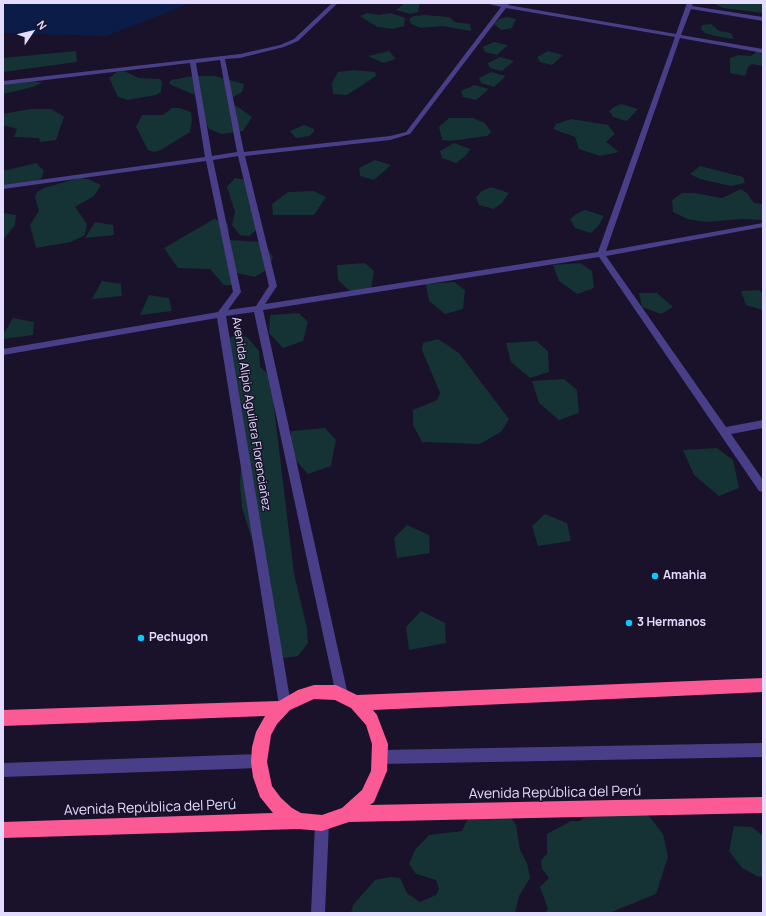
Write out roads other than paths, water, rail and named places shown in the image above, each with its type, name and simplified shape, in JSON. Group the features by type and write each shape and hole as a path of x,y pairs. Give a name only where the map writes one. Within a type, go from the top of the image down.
{"highway":[{"path":"349,699 365,710 374,726 380,744 381,757 379,771 368,796 348,814 335,820 322,823 299,821 286,814 275,804 266,791 261,777 259,761 264,732 272,719 283,706 303,695 314,692 325,692 349,699 763,685"},
{"path":"3,718 283,706"},
{"name":"Avenida República del Perú","path":"348,814 763,805"},
{"name":"Avenida República del Perú","path":"3,830 299,821"}],"street":[{"path":"3,83 193,62 240,56 268,50 296,40 335,3"},
{"path":"488,3 506,4 763,52"},
{"path":"3,187 241,154 390,138 408,133 506,4"},
{"path":"601,254 689,5 763,19"},
{"name":"Avenida Alipio Aguilera Florenciañez","path":"222,58 241,154 273,286 258,309 349,699"},
{"name":"Avenida Alipio Aguilera Florenciañez","path":"193,62 209,159 237,292 221,314 283,706"},
{"path":"3,352 221,314 601,254 763,225"},
{"path":"601,254 725,431 763,488"},
{"path":"725,431 763,424"},
{"path":"381,757 763,750"},
{"path":"3,770 259,761"},
{"path":"318,913 322,823"}],"water":[{"path":"3,3 191,3 106,36 3,33"}],"place":[{"name":"Amahia","path":"655,576"},
{"name":"3 Hermanos","path":"629,623"},
{"name":"Pechugon","path":"141,638"}]}
